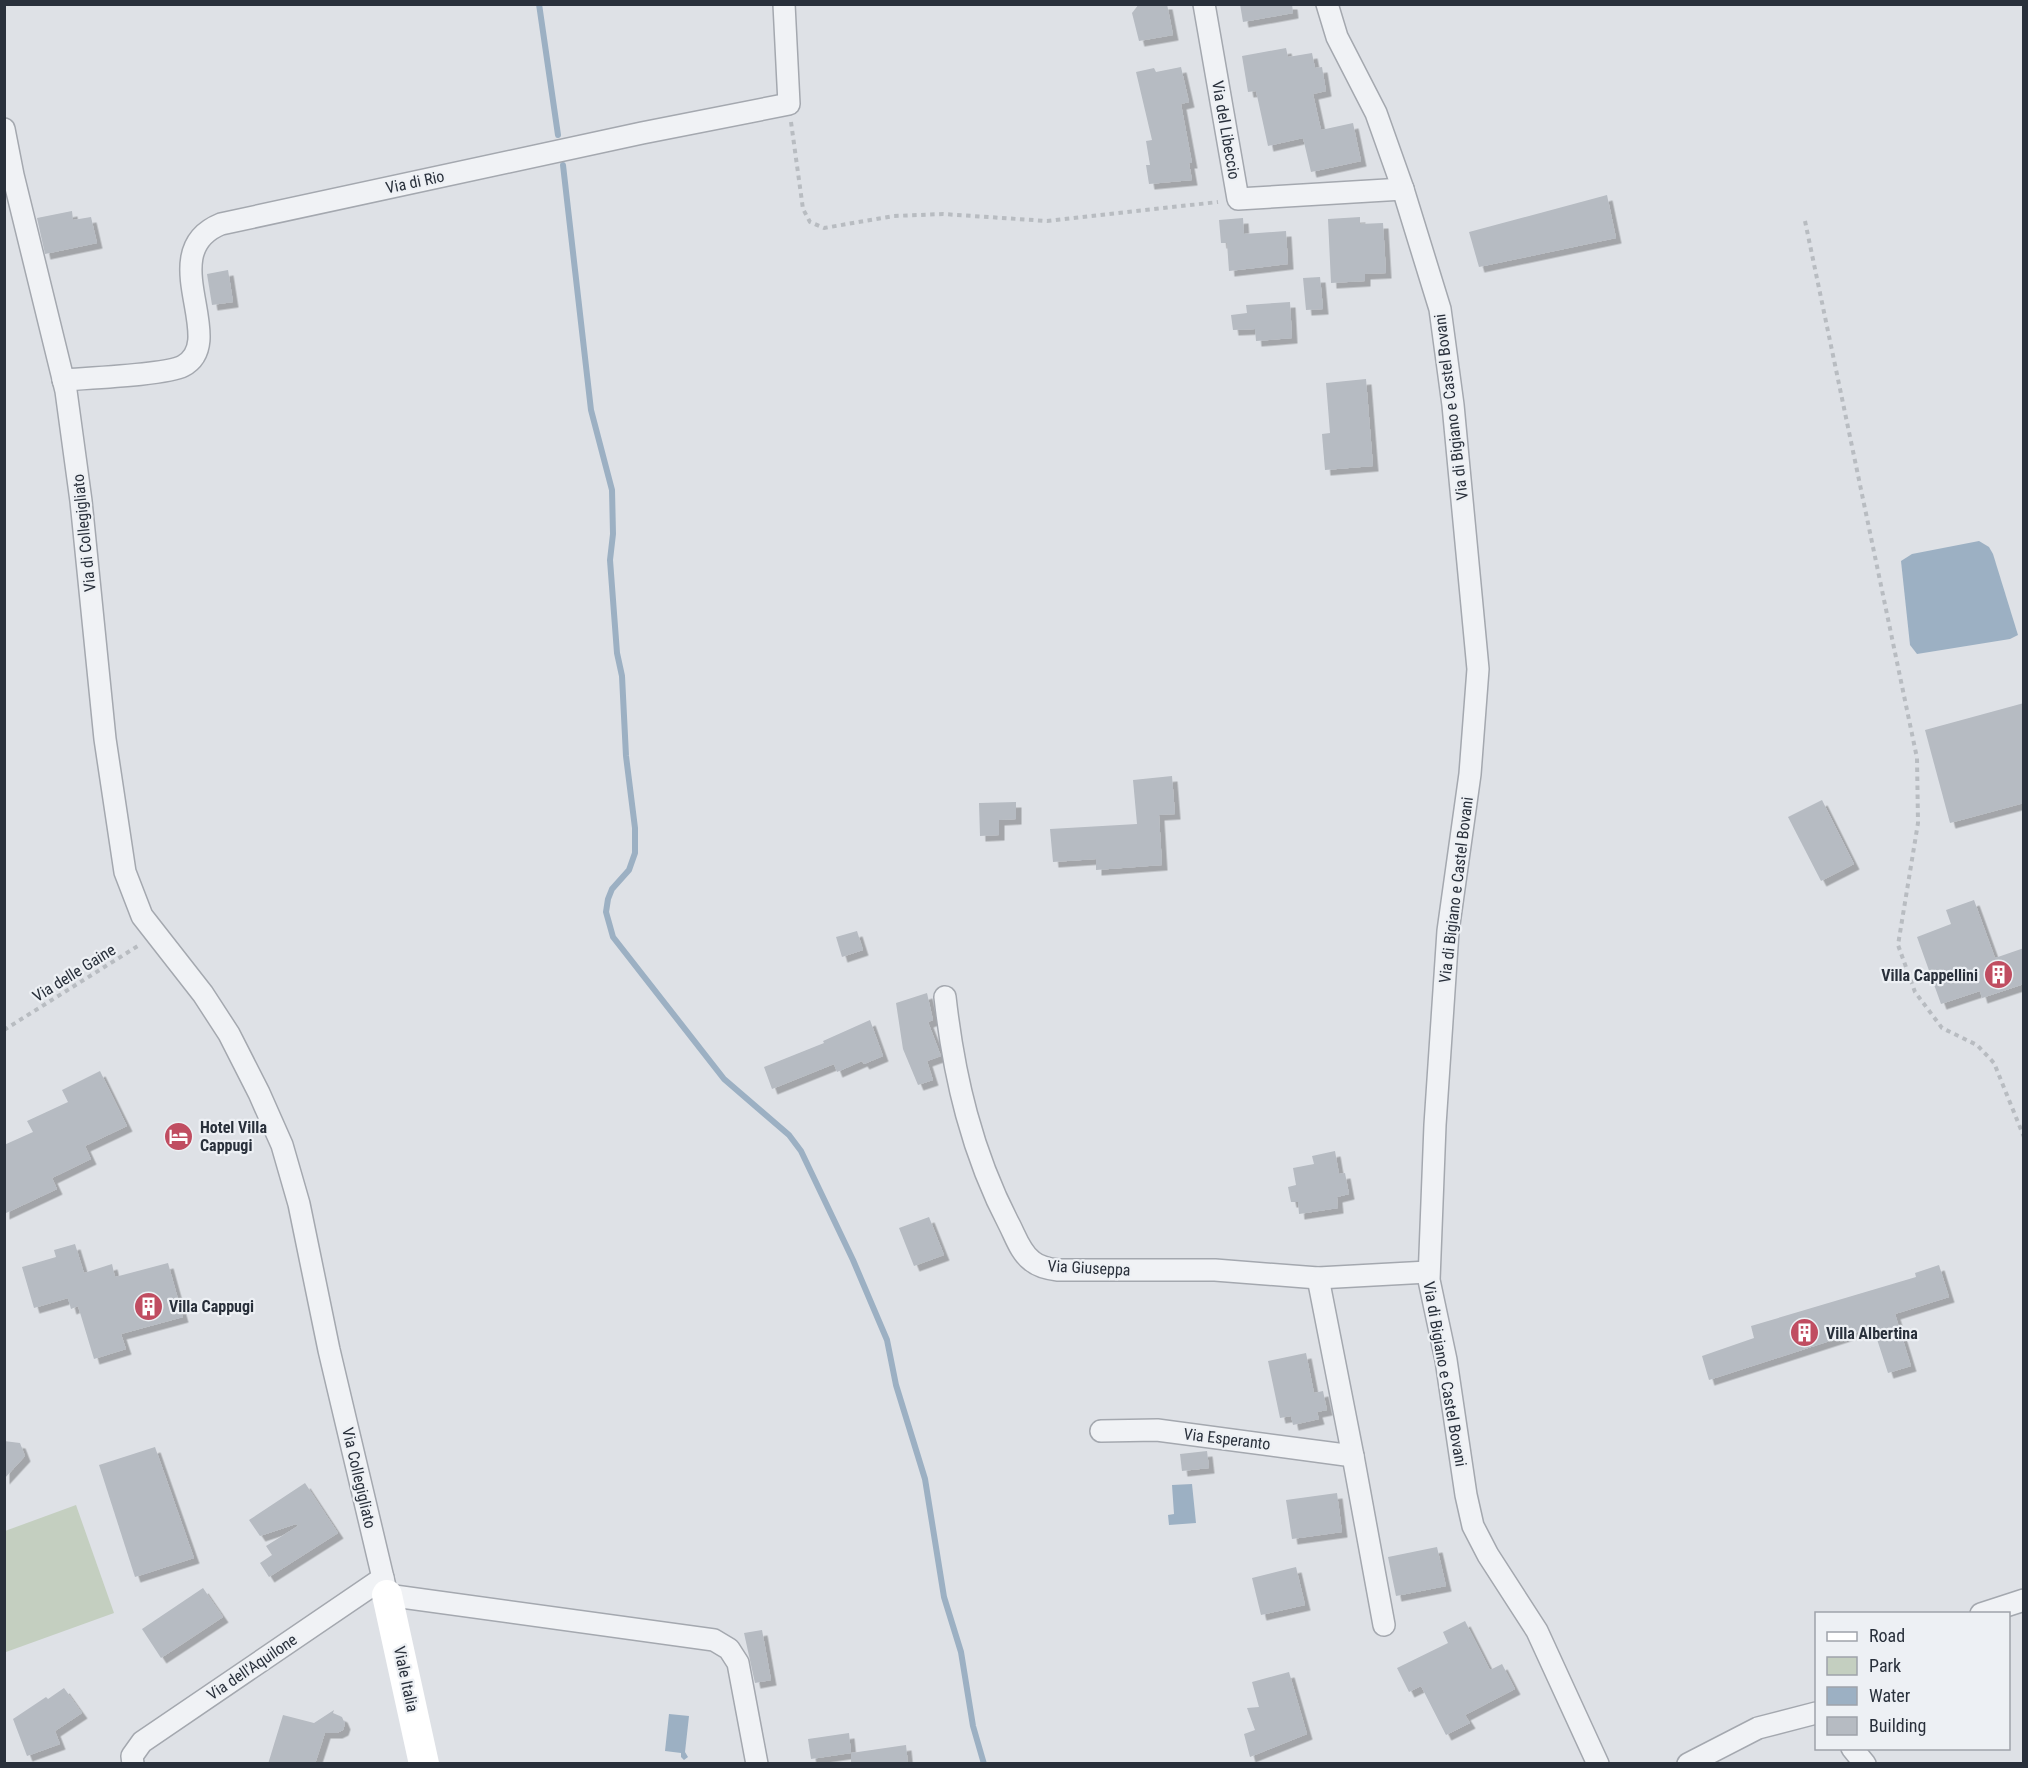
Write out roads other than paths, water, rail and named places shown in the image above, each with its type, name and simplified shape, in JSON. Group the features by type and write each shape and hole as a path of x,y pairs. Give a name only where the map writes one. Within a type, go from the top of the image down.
{"street":[{"name":"Via di Rio","path":"63,380 172,369 189,362 199,344 191,258 199,239 221,224 619,138 789,104 784,4"},
{"name":"Via del Libeccio","path":"1204,4 1238,200 1403,189"},
{"name":"Via di Bigiano e Castel Bovani","path":"1327,4 1337,37 1376,113 1403,189 1440,309 1478,679 1470,774 1448,931 1428,1272 1473,1526 1488,1555 1537,1631 1598,1764"},
{"name":"Via di Collegigliato","path":"4,129 63,380 81,501 105,739 120,854 134,897 156,935"},
{"name":"Via Collegigliato","path":"156,935 203,994 229,1034 260,1093 282,1145 299,1204 328,1350 385,1586"},
{"name":"Via Giuseppa","path":"945,997 956,1078 975,1141 1005,1216 1022,1249 1034,1263 1058,1270 1215,1270 1318,1278 1428,1272"},
{"path":"1318,1278 1384,1625"},
{"name":"Via Esperanto","path":"1101,1431 1157,1430 1353,1455"},
{"name":"Via dell'Aquilone","path":"133,1764 132,1756 142,1742 385,1586"},
{"name":"Viale Italia","path":"385,1586 424,1764"},
{"path":"385,1586 714,1640 729,1649 738,1663 757,1764"},
{"path":"1987,1612 2024,1600"},
{"path":"1688,1764 1758,1728 1815,1713"},
{"path":"1853,1750 1865,1764"}],"water":[{"path":"1979,541 1989,547 1993,554 2018,635 2010,639 1917,654 1910,645 1901,561 1912,554"},
{"path":"1192,1484 1196,1523 1169,1525 1168,1515 1174,1514 1172,1485"},
{"path":"669,1714 689,1716 685,1752 688,1757 684,1760 681,1753 665,1751"}],"waterway":[{"path":"539,4 558,135"},
{"path":"563,165 591,410 612,490 613,534 610,560 617,653 622,676 626,756 635,828 635,853 629,870 612,889 606,912 613,937 724,1079 789,1135 801,1151 853,1260 887,1340 896,1385 925,1479 944,1597 961,1652 973,1726 984,1764"}],"place":[{"name":"Villa Cappellini","path":"1999,975"},
{"name":"Hotel Villa Cappugi","path":"179,1136"},
{"name":"Villa Cappugi","path":"148,1306"},
{"name":"Villa Albertina","path":"1805,1333"}]}
